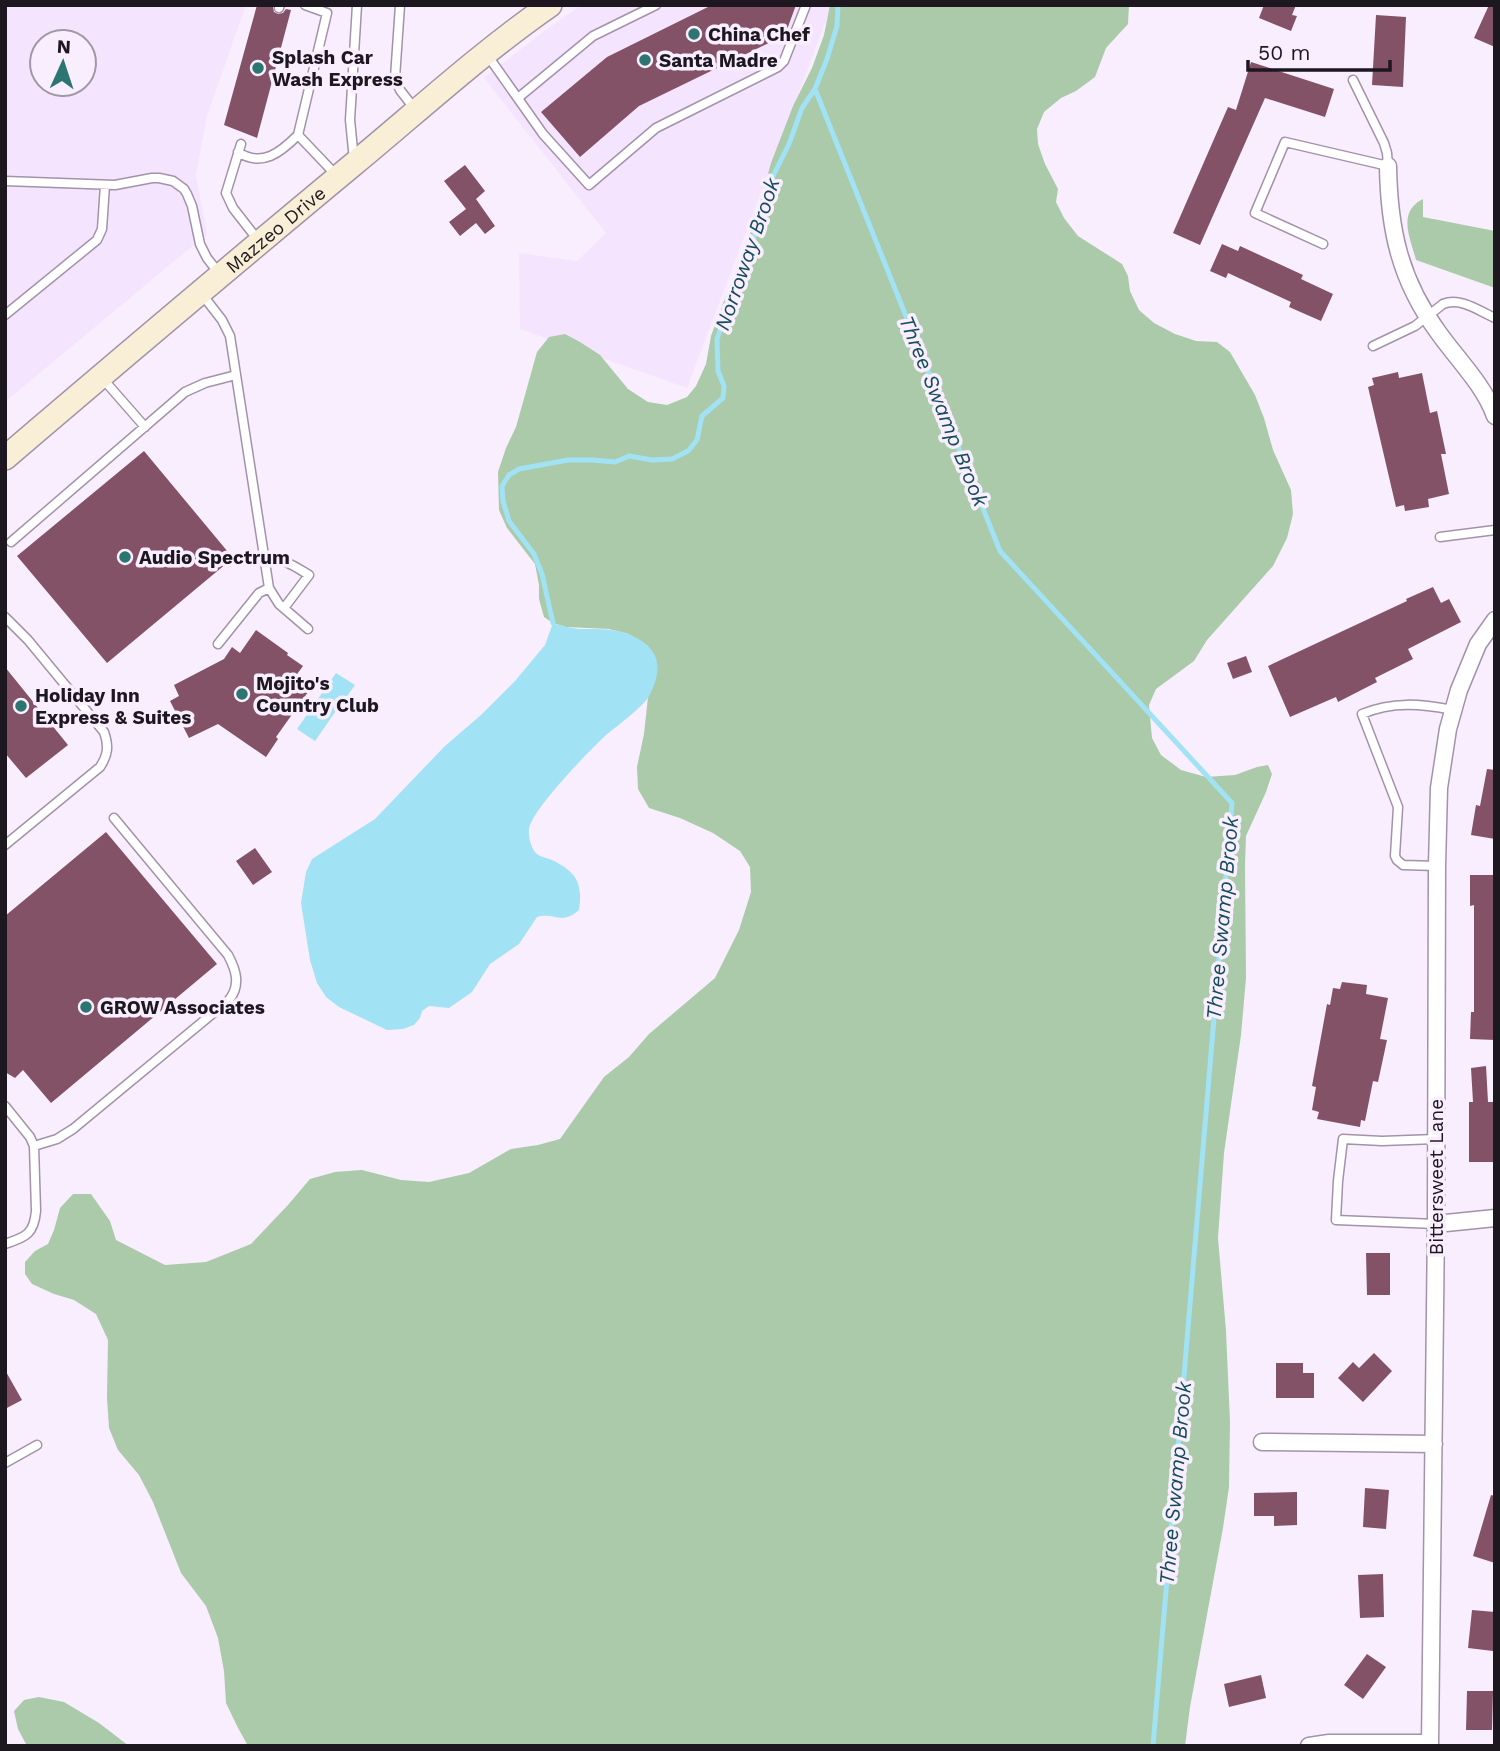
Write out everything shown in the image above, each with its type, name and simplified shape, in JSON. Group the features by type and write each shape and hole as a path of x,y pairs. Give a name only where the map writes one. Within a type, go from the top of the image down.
{"main road":[{"name":"Mazzeo Drive","path":"5,458 199,292 546,6"}],"street":[{"path":"1388,166 1397,249 1411,290 1427,317 1494,410"},
{"name":"Bittersweet Lane","path":"1430,1745 1440,778 1453,710 1471,658 1495,620"},
{"path":"1436,1224 1495,1218"},
{"path":"1262,1442 1434,1444"},
{"path":"1309,1746 1329,1743 1430,1745"}],"lane":[{"path":"260,242 233,208 226,193 240,148 247,158 257,160 280,151 298,135 327,13 305,5"},
{"path":"346,170 357,5"},
{"path":"400,5 395,78 400,90 417,111"},
{"path":"518,98 593,36 656,5"},
{"path":"486,53 543,134 589,185 656,128 782,64 806,5"},
{"path":"1323,244 1255,213 1285,142 1388,166 1384,143 1353,80"},
{"path":"298,135 346,170"},
{"path":"5,181 121,185 159,178 179,184 190,199 203,252 220,275"},
{"path":"5,315 97,240 103,229 104,185"},
{"path":"199,292 228,330 269,588 275,599 308,629"},
{"path":"1373,346 1408,330 1443,304 1454,301 1495,318"},
{"path":"11,542 190,389 236,375"},
{"path":"101,376 145,427"},
{"path":"1440,537 1495,530"},
{"path":"264,559 286,561 309,575 284,608"},
{"path":"218,644 259,593 269,588"},
{"path":"5,617 104,733 108,750 100,767 5,845"},
{"path":"1437,866 1404,865 1395,856 1398,807 1362,714 1383,706 1404,704 1453,710"},
{"path":"34,1146 57,1139 73,1129 229,1000 235,990 235,970 228,955 114,818"},
{"path":"5,1106 34,1146 35,1220 33,1227 23,1238 5,1244"},
{"path":"1436,1139 1343,1139 1336,1220 1436,1224"},
{"path":"5,1463 37,1445"}],"shaded area":[{"path":"5,5 246,5 207,116 196,175 207,234 5,402"},
{"path":"581,5 832,5 687,388 520,329 519,253 577,261 606,233 484,78"}],"green space":[{"path":"830,5 1129,5 1128,24 1106,48 1095,77 1044,112 1037,129 1038,144 1045,164 1058,189 1056,202 1078,236 1122,264 1139,310 1154,323 1196,341 1217,342 1230,352 1255,395 1273,450 1291,490 1293,514 1287,538 1273,566 1207,640 1194,661 1156,689 1149,705 1152,738 1161,755 1181,770 1206,777 1235,775 1268,765 1272,774 1246,836 1246,978 1241,1035 1224,1153 1218,1238 1226,1331 1230,1422 1229,1487 1185,1746 248,1746 226,1703 218,1638 206,1606 181,1573 153,1502 139,1475 118,1450 109,1428 108,1340 96,1314 74,1300 32,1284 25,1274 25,1262 35,1251 48,1244 60,1208 73,1194 91,1194 110,1221 116,1240 165,1265 206,1262 251,1244 310,1179 335,1172 362,1170 401,1180 429,1182 469,1173 511,1149 560,1139 604,1077 629,1057 649,1034 715,978 739,930 751,892 750,867 740,851 713,833 649,808 638,789 637,767 648,697 655,681 629,634 609,629 566,627 544,617 535,564 507,528 499,510 498,472 516,427 537,352 549,337 565,334 600,355 628,389 648,402 667,405 687,397 696,386 706,364 711,336 741,261 771,163 824,35"},
{"path":"1423,199 1423,217 1495,231 1495,288 1416,260 1408,218 1415,204"},
{"path":"39,1697 64,1702 99,1723 129,1746 27,1746 18,1729 14,1711 24,1700"}],"water":[{"path":"553,623 631,635 648,646 658,668 654,686 646,700 575,766 550,794 529,829 530,842 535,852 560,864 576,879 580,892 579,910 562,918 537,917 519,944 490,964 472,992 449,1008 429,1006 422,1011 414,1025 387,1030 339,1007 326,997 317,983 310,960 301,903 306,872 312,859 375,819 445,746 515,681 545,645"},
{"path":"336,673 355,685 345,699 348,702 342,710 338,708 315,741 297,729"}],"building":[{"name":"Splash Car Wash Express","path":"257,5 273,7 278,14 286,9 291,10 257,138 224,125"},
{"path":"712,5 796,5 785,35 639,106 580,157 541,112 607,57"},
{"path":"1264,5 1296,5 1292,15 1297,16 1291,31 1259,18"},
{"path":"1489,5 1495,5 1495,47 1474,38"},
{"path":"1376,15 1406,17 1403,87 1372,85"},
{"path":"1251,62 1334,89 1325,117 1265,98 1200,245 1173,233 1228,107 1236,110"},
{"path":"465,165 485,191 476,199 495,226 485,234 476,223 460,236 449,222 466,209 444,181"},
{"path":"1222,244 1238,251 1240,246 1303,275 1301,279 1333,294 1321,321 1289,307 1291,302 1228,273 1226,278 1210,271"},
{"path":"1398,372 1399,378 1422,373 1430,413 1437,411 1446,454 1441,454 1449,494 1428,499 1429,507 1405,511 1404,505 1396,507 1368,387 1374,385 1372,378"},
{"name":"Audio Spectrum","path":"144,451 233,558 107,663 17,556"},
{"path":"1433,587 1441,603 1449,599 1461,622 1408,649 1413,659 1375,678 1377,682 1338,702 1336,697 1290,717 1268,666"},
{"name":"Mojito's Country Club","path":"256,630 303,666 292,681 308,692 276,737 278,739 266,757 218,724 189,738 170,701 179,696 174,685 224,659 232,647 240,653"},
{"path":"1246,656 1252,672 1233,679 1227,663"},
{"name":"Holiday Inn Express & Suites","path":"5,667 68,745 26,778 5,753"},
{"path":"1487,769 1495,770 1495,839 1471,835 1476,805 1480,806"},
{"name":"GROW Associates","path":"106,832 217,964 51,1103 23,1070 15,1078 5,1072 5,916"},
{"path":"255,848 272,872 253,885 236,861"},
{"path":"1470,875 1495,875 1495,1040 1470,1039 1471,1012 1474,1012 1474,905 1470,906"},
{"path":"1342,982 1367,985 1366,994 1388,998 1380,1039 1387,1040 1378,1082 1373,1081 1365,1121 1361,1120 1360,1127 1317,1119 1319,1112 1312,1110 1316,1087 1312,1086 1327,1004 1330,1005 1333,988 1340,989"},
{"path":"1486,1066 1488,1102 1495,1102 1495,1162 1469,1162 1469,1102 1473,1102 1471,1068"},
{"path":"1366,1253 1390,1253 1390,1295 1367,1295"},
{"path":"1374,1353 1392,1371 1363,1402 1338,1378 1353,1362 1359,1368"},
{"path":"1276,1363 1303,1363 1303,1373 1314,1373 1314,1398 1276,1398"},
{"path":"5,1370 22,1400 5,1409"},
{"path":"1365,1488 1389,1490 1386,1529 1363,1527"},
{"path":"1297,1492 1297,1525 1274,1526 1274,1516 1254,1516 1254,1493"},
{"path":"1491,1495 1495,1496 1495,1563 1473,1556"},
{"path":"1383,1574 1384,1617 1360,1618 1358,1575"},
{"path":"1472,1610 1495,1612 1493,1651 1468,1648"},
{"path":"1367,1654 1386,1667 1363,1699 1344,1685"},
{"path":"1261,1675 1266,1698 1229,1707 1224,1684"},
{"path":"1467,1691 1493,1691 1492,1730 1466,1730"}],"waterway":[{"name":"Norroway Brook","path":"553,623 542,574 534,554 509,521 502,486 509,475 519,469 568,460 615,462 629,456 652,460 672,459 688,451 697,440 702,416 723,398 724,386 718,371 717,339 765,209 773,176 789,144 802,108 815,89 827,59 837,26 838,5"},
{"name":"Three Swamp Brook","path":"815,89 1000,551 1232,803 1153,1746"}],"place":[{"name":"China Chef","path":"694,34"},
{"name":"Santa Madre","path":"645,60"},
{"name":"Splash Car Wash Express","path":"258,68"},
{"name":"Audio Spectrum","path":"125,557"},
{"name":"Mojito's Country Club","path":"242,694"},
{"name":"Holiday Inn Express & Suites","path":"21,706"},
{"name":"GROW Associates","path":"86,1007"}]}
